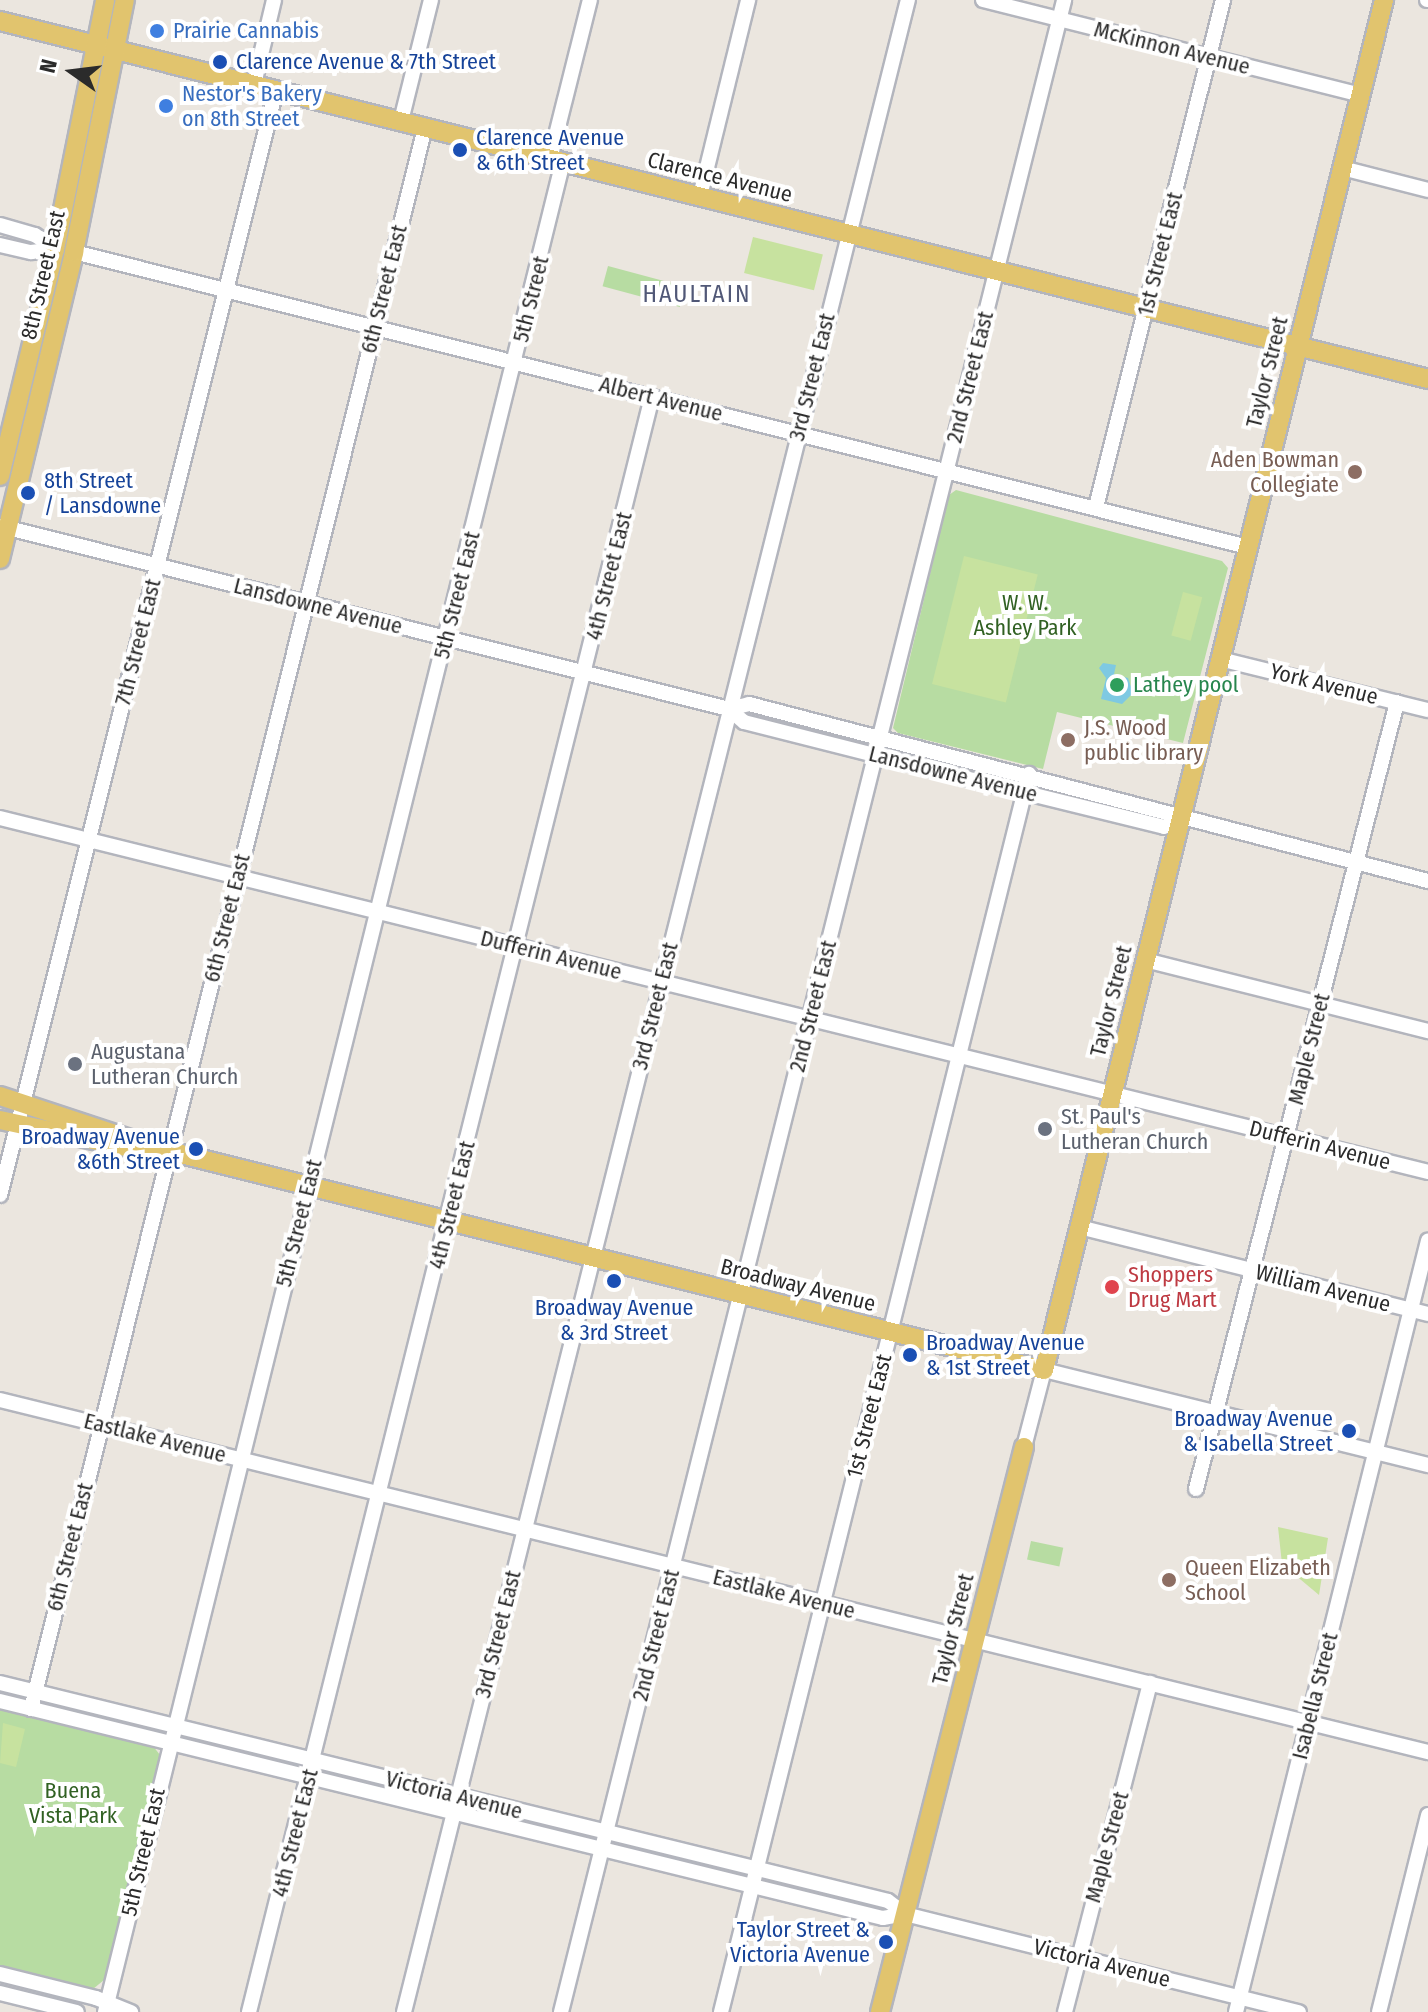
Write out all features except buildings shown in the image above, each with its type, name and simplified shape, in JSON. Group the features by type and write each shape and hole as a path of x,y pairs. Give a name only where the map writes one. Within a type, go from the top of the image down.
{"main road":[{"name":"8th Street East","path":"0,476 55,249 105,0"},
{"name":"8th Street East","path":"0,559 4,527 74,252 125,0"},
{"name":"Taylor Street","path":"1044,1370 1384,0"},
{"name":"Clarence Avenue","path":"0,21 1428,379"},
{"name":"Broadway Avenue","path":"0,1096 24,1101 163,1150 1044,1370"},
{"name":"Broadway Avenue","path":"9,1122 146,1151 163,1150"},
{"name":"Taylor Street","path":"880,2012 1024,1447"}],"street":[{"path":"254,84 274,0"},
{"path":"401,121 431,0"},
{"name":"5th Street","path":"497,435 590,0"},
{"path":"700,196 748,0"},
{"name":"3rd Street East","path":"404,2012 908,0"},
{"name":"McKinnon Avenue","path":"983,0 1360,95"},
{"name":"2nd Street East","path":"561,2012 1064,0"},
{"name":"1st Street East","path":"1096,507 1223,0"},
{"name":"7th Street East","path":"0,1195 9,1122 24,1101 276,90"},
{"name":"6th Street East","path":"31,1709 163,1150 237,876 425,128"},
{"path":"1342,168 1428,190"},
{"path":"0,225 35,235 55,249"},
{"path":"0,245 31,252 55,249"},
{"name":"Albert Avenue","path":"74,252 1248,547"},
{"name":"4th Street East","path":"249,2012 652,397"},
{"name":"5th Street East","path":"106,2006 169,1742 497,435"},
{"name":"Lansdowne Avenue","path":"4,527 729,709 744,722 1164,827 1181,819"},
{"name":"York Avenue","path":"1220,659 1428,710"},
{"name":"Maple Street","path":"1196,1489 1397,702"},
{"name":"Lansdowne Avenue","path":"729,709 749,704 1168,809 1181,819 1428,881"},
{"name":"1st Street East","path":"721,2012 1029,774"},
{"name":"Dufferin Avenue","path":"0,818 1428,1172"},
{"path":"1145,960 1428,1031"},
{"name":"William Avenue","path":"1079,1227 1428,1314"},
{"name":"Isabella Street","path":"1238,2005 1428,1241"},
{"name":"Broadway Avenue","path":"1044,1370 1428,1465"},
{"name":"Taylor Street","path":"1024,1447 1044,1370"},
{"name":"Eastlake Avenue","path":"0,1400 1428,1752"},
{"name":"Victoria Avenue","path":"0,1683 888,1901 905,1914 1079,1957 1238,2005 1299,2012"},
{"name":"Maple Street","path":"1065,2012 1150,1683"},
{"name":"Victoria Avenue","path":"0,1701 883,1918 905,1914"},
{"path":"1379,2012 1428,1815"},
{"path":"0,1974 131,2012"},
{"path":"0,1993 77,2012"}],"green space":[{"path":"753,237 823,254 814,290 744,273"},
{"path":"608,266 685,287 680,307 603,286"},
{"name":"W. W. Ashley Park","path":"956,490 1222,561 1228,568 1183,743 1057,712 1043,769 898,733 893,728 949,495"},
{"path":"964,556 1038,574 1006,702 932,684"},
{"path":"1183,592 1202,597 1191,641 1171,635"},
{"path":"1278,1527 1328,1538 1319,1595 1282,1564"},
{"path":"1031,1541 1063,1548 1059,1566 1027,1560"},
{"name":"Buena Vista Park","path":"0,1709 153,1746 160,1755 104,1980 93,1989 0,1966"},
{"path":"3,1723 25,1729 16,1767 0,1763"}],"water":[{"name":"Lathey pool","path":"1103,663 1116,665 1114,674 1128,678 1133,693 1122,704 1101,699 1106,678 1099,668"}],"place":[{"name":"Prairie Cannabis","path":"157,31"},
{"name":"Clarence Avenue & 7th Street","path":"220,62"},
{"name":"Nestor's Bakery on 8th Street","path":"166,106"},
{"name":"Clarence Avenue & 6th Street","path":"460,150"},
{"name":"Aden Bowman Collegiate","path":"1355,472"},
{"name":"8th Street / Lansdowne","path":"28,493"},
{"name":"Lathey pool","path":"1117,685"},
{"name":"J.S. Wood public library","path":"1068,740"},
{"name":"Augustana Lutheran Church","path":"75,1064"},
{"name":"St. Paul's Lutheran Church","path":"1045,1129"},
{"name":"Broadway Avenue &6th Street","path":"196,1149"},
{"name":"Broadway Avenue & 3rd Street","path":"614,1281"},
{"name":"Shoppers Drug Mart","path":"1112,1287"},
{"name":"Broadway Avenue & 1st Street","path":"910,1355"},
{"name":"Broadway Avenue & Isabella Street","path":"1349,1431"},
{"name":"Queen Elizabeth School","path":"1169,1580"},
{"name":"Taylor Street & Victoria Avenue","path":"886,1942"}],"district":[{"name":"HAULTAIN","path":"697,295"}]}
